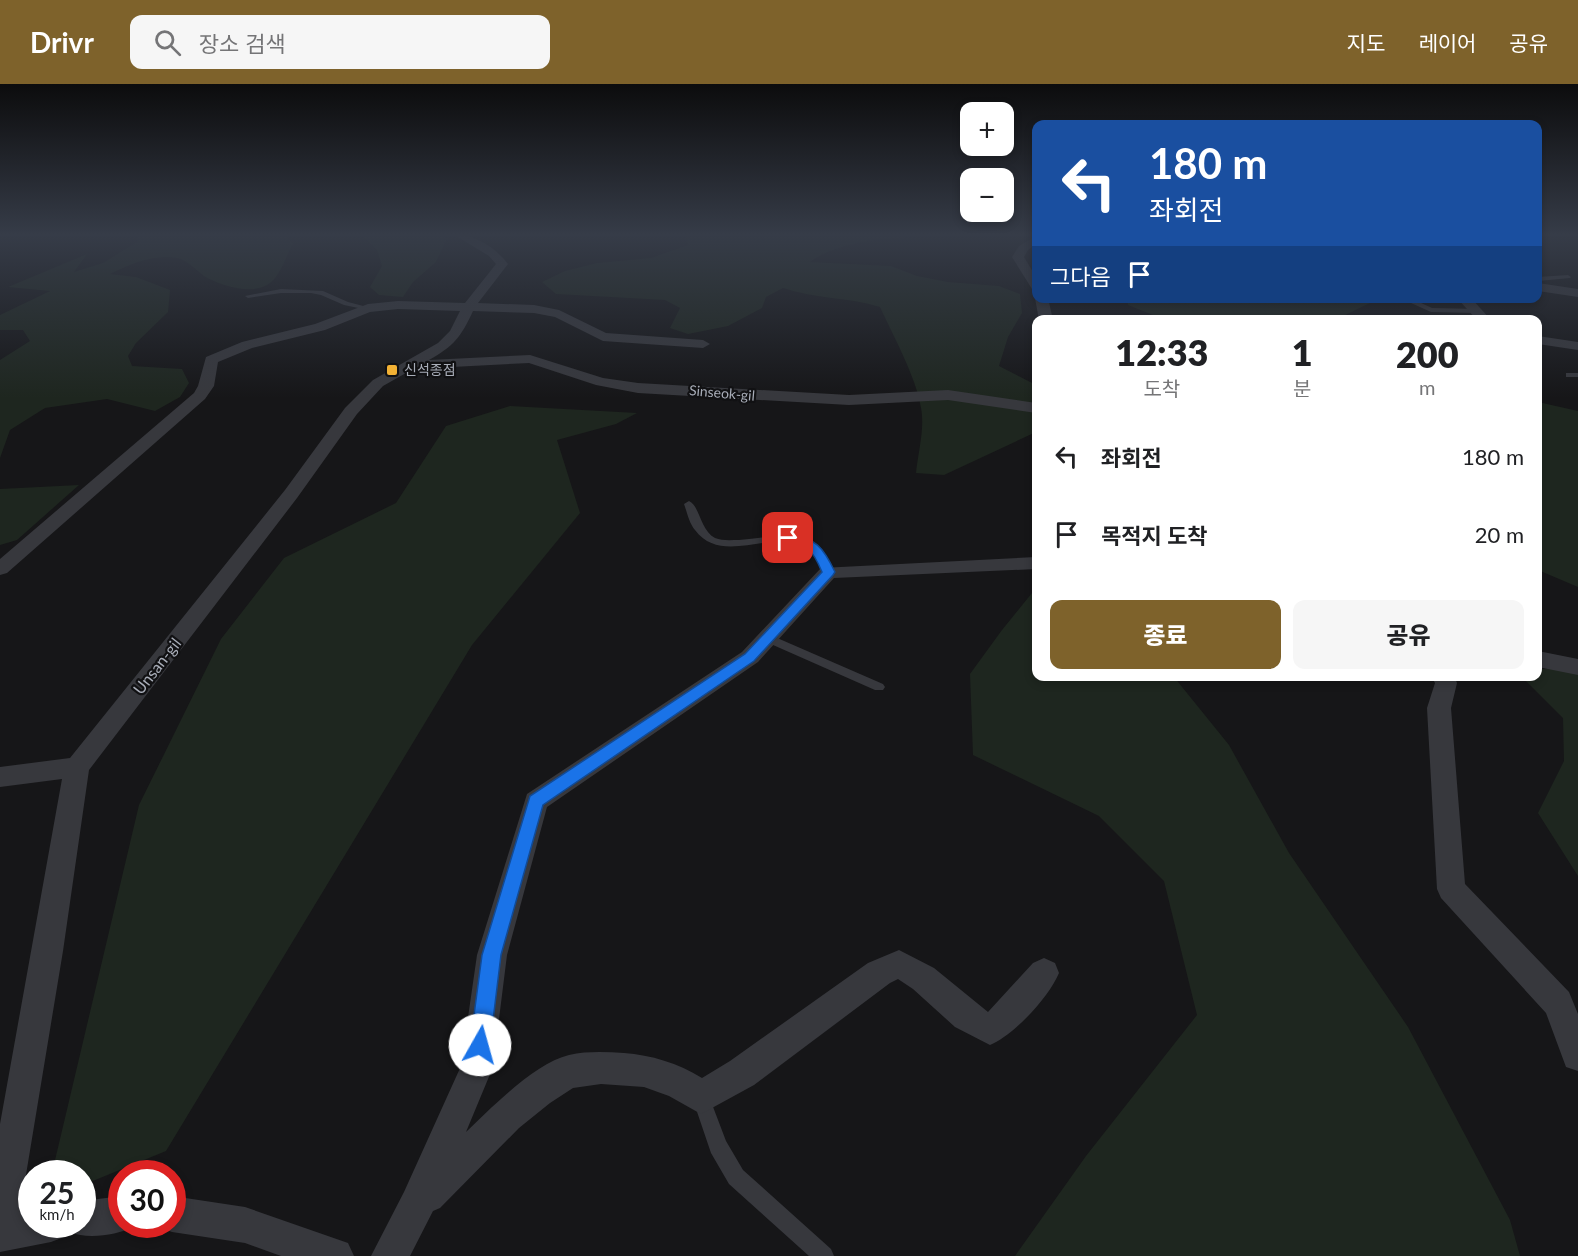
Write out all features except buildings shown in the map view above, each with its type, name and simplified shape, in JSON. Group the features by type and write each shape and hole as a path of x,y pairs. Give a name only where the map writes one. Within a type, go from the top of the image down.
{"street":[{"name":"Unsan-gil","path":"0,1220 48,951 77,767 291,494 351,411 378,383 443,346 456,333 469,306 483,289"},
{"path":"1559,289 1578,293"},
{"path":"1469,303 1482,315"},
{"path":"0,569 200,396 206,386 211,360 247,345 320,327 368,308 398,305 516,307 550,311 603,337 703,344"},
{"path":"1542,341 1578,346"},
{"name":"Sinseok-gil","path":"411,365 530,359 601,382 638,388 849,400 948,395 1032,407"},
{"path":"390,1256 417,1205 477,1067 492,955 536,801 750,657 828,572 1032,563"},
{"path":"1542,660 1578,666"},
{"path":"1445,681 1439,708 1451,889 1558,1002 1578,1055"},
{"path":"0,777 77,767"},
{"path":"417,1205 507,1116 538,1090 568,1072 601,1068 644,1071 678,1082 701,1097 742,1073 879,973 899,964 912,969 974,1024 990,1029 1000,1022 1044,973"},
{"path":"186,1216 245,1225 335,1256"},
{"path":"0,1233 18,1230"}],"lane":[{"path":"248,296 281,291 311,291 323,293 346,304 368,308"},
{"path":"1415,303 1431,310 1482,315"},
{"path":"689,504 697,526 705,535 718,543 799,539 820,553 828,572"},
{"path":"768,638 879,687"},
{"path":"701,1097 718,1146 736,1177 824,1256"}],"shaded area":[{"path":"26,289 170,290 168,312 136,343 128,356 132,366 182,369 189,383 180,397 155,411 107,399 45,408 10,430 0,458 0,360 30,341 23,330 0,330 0,315 50,291"},
{"path":"372,289 409,289 403,297 379,295"},
{"path":"550,289 782,289 766,297 762,308 728,326 688,334 670,328 680,308 665,300 556,294"},
{"path":"785,289 1006,289 1020,294 1022,313 1008,337 999,366 1032,383 1032,434 944,475 916,473 921,440 921,408 909,370 880,307"},
{"path":"1128,303 1370,303 1345,315 1153,315 1128,305"},
{"path":"1542,403 1578,411 1578,587 1542,572"},
{"path":"510,406 637,413 616,424 557,440 580,513 472,645 166,1151 144,1160 108,1160 108,1175 96,1180 96,1160 55,1160 139,805 221,639 284,558 396,503 446,426"},
{"path":"79,485 17,540 0,545 0,489"},
{"path":"1032,593 1032,681 1177,681 1229,745 1289,853 1408,1027 1510,1220 1520,1256 1015,1256 1086,1156 1197,1015 1164,881 1099,816 973,755 970,674"},
{"path":"1542,669 1578,669 1578,876 1538,813 1564,761 1563,718 1526,681 1542,681"}],"place":[{"name":"신석종점","path":"392,370"}],"route":[{"path":"480,1045 492,955 536,801 750,657 828,572 820,553 811,545 799,539 788,538"}]}
